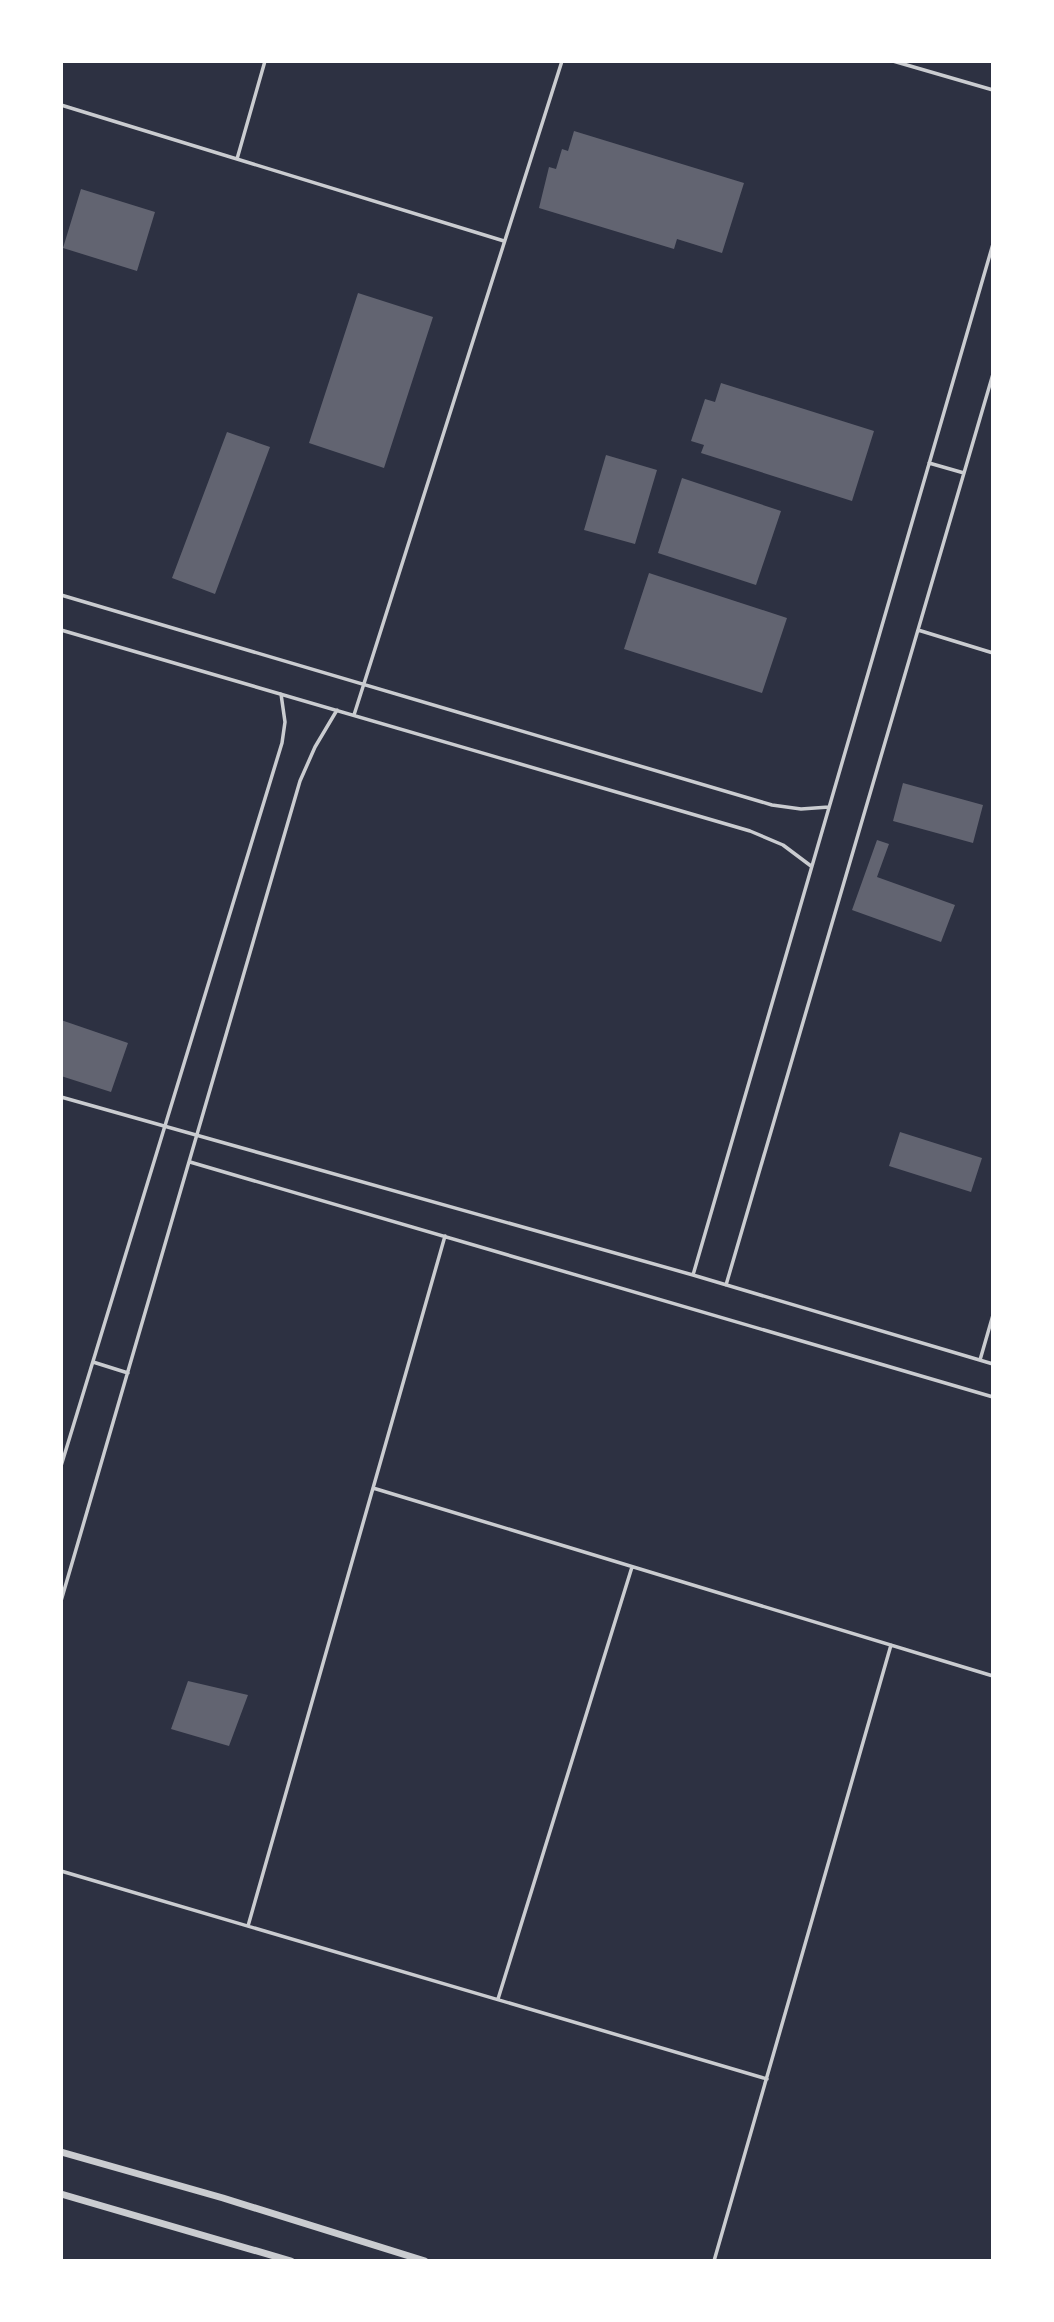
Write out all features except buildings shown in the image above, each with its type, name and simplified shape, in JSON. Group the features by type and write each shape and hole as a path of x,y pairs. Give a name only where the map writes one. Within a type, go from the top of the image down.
{"street":[{"path":"61,2152 223,2198 425,2261"},
{"path":"61,2194 291,2261"}],"lane":[{"path":"237,159 265,61"},
{"path":"354,715 562,61"},
{"path":"893,61 993,90"},
{"path":"61,105 504,241"},
{"path":"693,1275 993,244"},
{"path":"726,1285 993,374"},
{"path":"929,463 964,472"},
{"path":"61,595 766,804 801,809 829,807"},
{"path":"61,630 750,831 783,845 812,866"},
{"path":"918,630 993,653"},
{"path":"61,1466 282,743 285,722 281,694"},
{"path":"61,1601 300,781 315,747 337,710"},
{"path":"61,1097 196,1138 693,1275 993,1364"},
{"path":"190,1161 993,1397"},
{"path":"248,1926 445,1237"},
{"path":"980,1360 993,1315"},
{"path":"93,1362 128,1373"},
{"path":"373,1488 993,1676"},
{"path":"498,2000 632,1567"},
{"path":"714,2261 891,1645"},
{"path":"61,1871 767,2079"}]}
